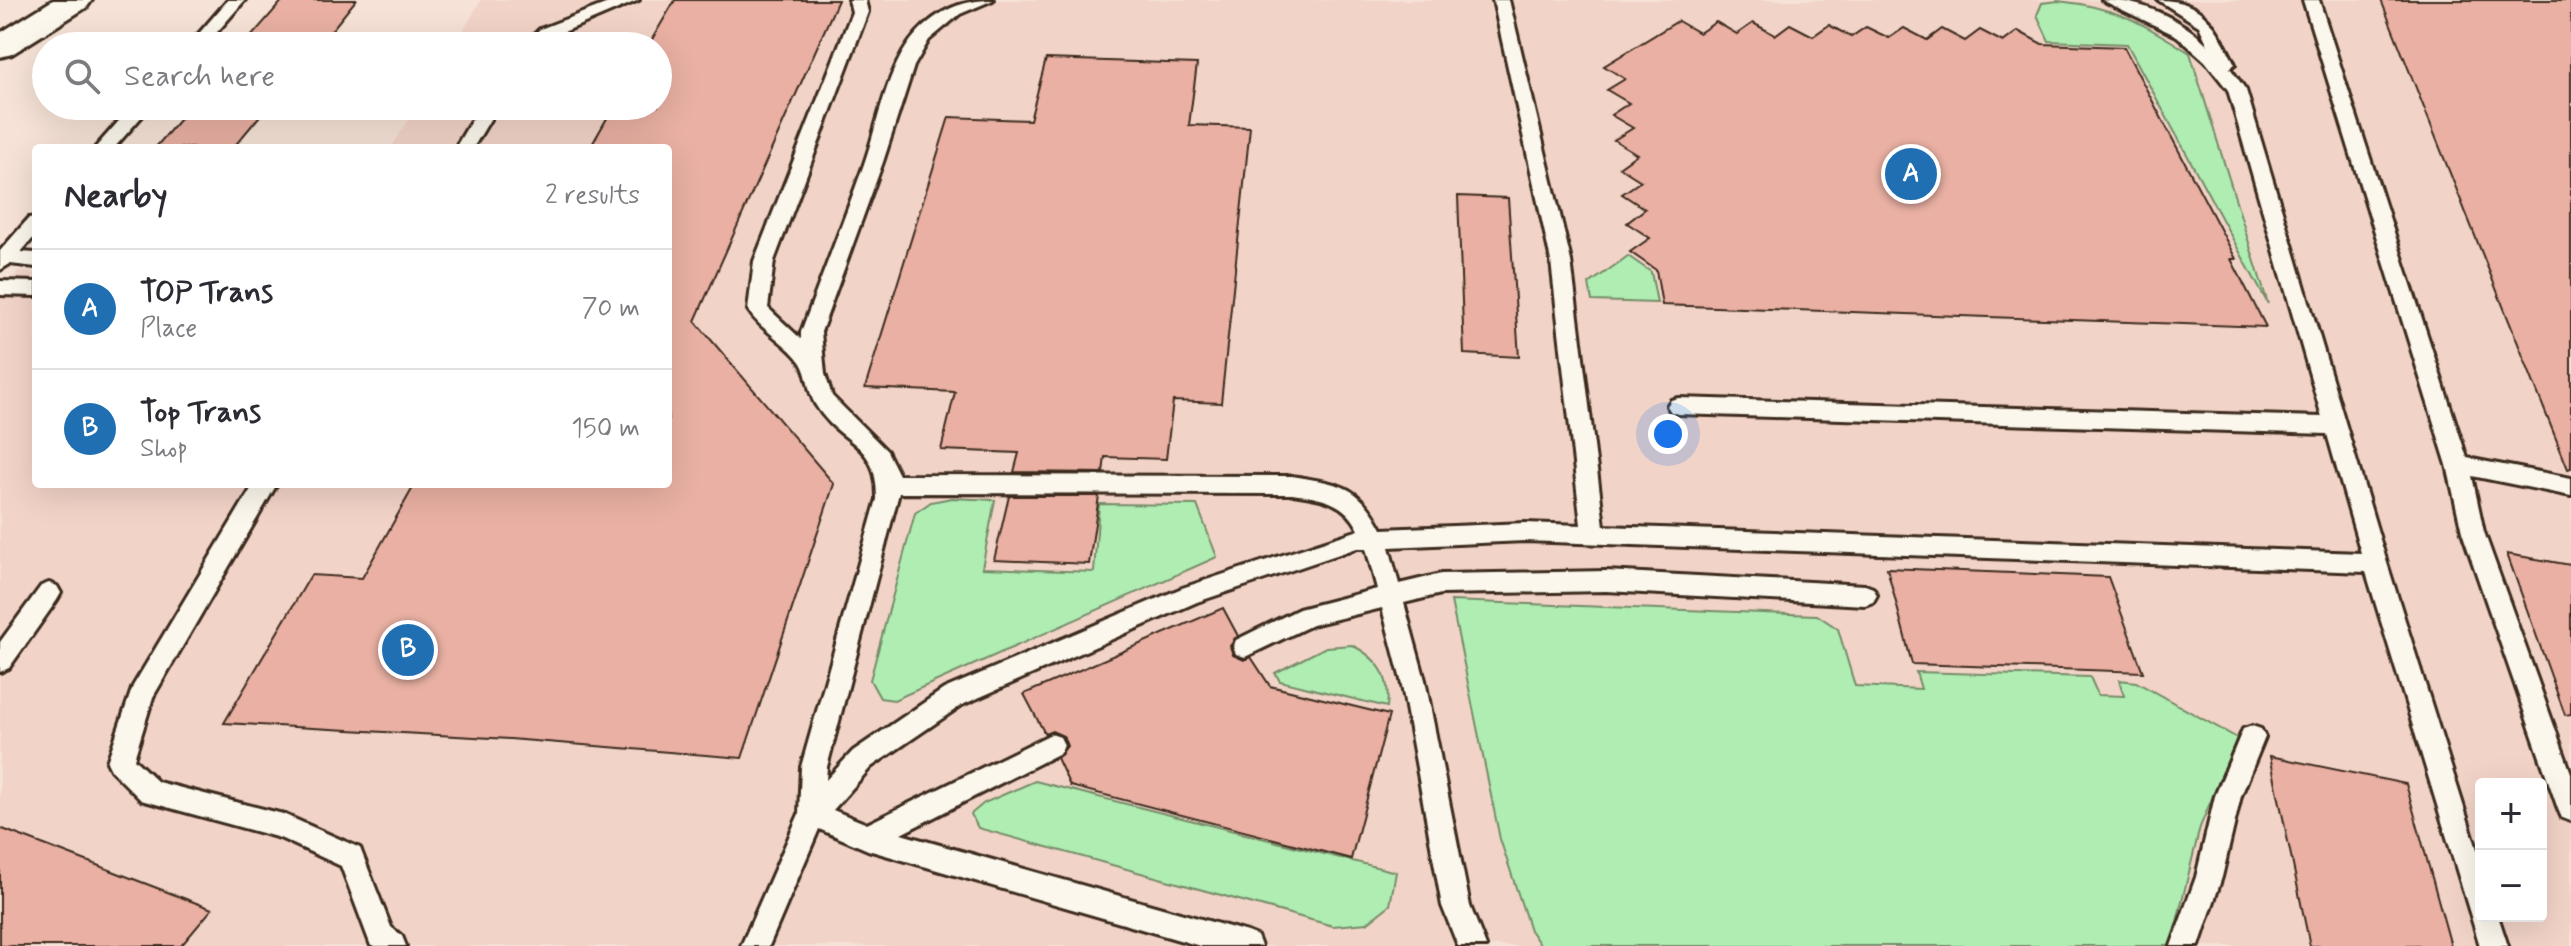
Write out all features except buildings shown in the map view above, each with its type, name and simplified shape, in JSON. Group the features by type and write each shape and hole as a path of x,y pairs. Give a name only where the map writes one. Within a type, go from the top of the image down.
{"street":[{"path":"0,47 76,0"}],"lane":[{"path":"208,32 237,0"},
{"path":"549,32 631,0"},
{"path":"812,361 758,310 764,261 860,12 857,0"},
{"path":"812,814 814,767 888,499 887,470 872,447 841,423 819,390 812,361 811,332 874,162 905,66 923,37 954,11 985,0"},
{"path":"1501,0 1561,261 1594,535"},
{"path":"2110,0 2144,11 2186,33 2214,58 2235,87"},
{"path":"2166,0 2206,23 2219,44 2235,87 2375,563 2475,886"},
{"path":"2311,0 2458,465 2473,532 2571,809"},
{"path":"108,144 129,120"},
{"path":"466,144 481,120"},
{"path":"3,260 32,227"},
{"path":"3,260 32,260"},
{"path":"0,288 32,289"},
{"path":"1678,406 2335,426"},
{"path":"2458,465 2571,487"},
{"path":"887,484 1292,485 1336,492 1361,511 1375,538 1393,596 1413,680 1456,906 1472,946"},
{"path":"264,488 142,694 120,762 150,792 283,826 351,857 381,936 392,946"},
{"path":"755,946 812,814 862,759 953,697 1190,595 1357,539 1525,532 2375,563"},
{"path":"1245,647 1307,616 1441,584 1606,581 1865,595"},
{"path":"0,661 49,593"},
{"path":"2185,946 2209,877 2228,796 2252,737"},
{"path":"868,837 1051,745"},
{"path":"812,814 868,837 1247,946"},
{"path":"2486,922 2494,946"}],"shaded area":[{"path":"481,0 2571,0 2571,946 0,946 0,293 18,272 32,273 32,488 672,488 672,144 393,144 408,120 672,120 672,32 462,32"}],"green space":[{"path":"2058,1 2112,12 2190,53 2268,304 2127,44 2049,41 2037,15 2042,3"},
{"path":"1628,256 1651,272 1657,303 1592,301 1589,284"},
{"path":"952,498 995,500 982,568 1094,572 1099,504 1197,505 1217,557 894,700 880,698 870,680 915,513 931,502"},
{"path":"1451,601 1817,615 1838,629 1855,686 1921,689 1916,672 2090,677 2098,695 2124,696 2119,680 2136,682 2237,738 2200,827 2171,946 1541,946 1530,930 1500,839"},
{"path":"1352,645 1369,656 1385,677 1387,707 1280,681 1275,673 1326,647"},
{"path":"1035,781 1396,872 1390,905 1367,923 1333,926 978,828 971,814 984,803"}],"place":[{"name":"TOP Trans","path":"1911,174"},
{"name":"Top Trans","path":"408,650"}]}
